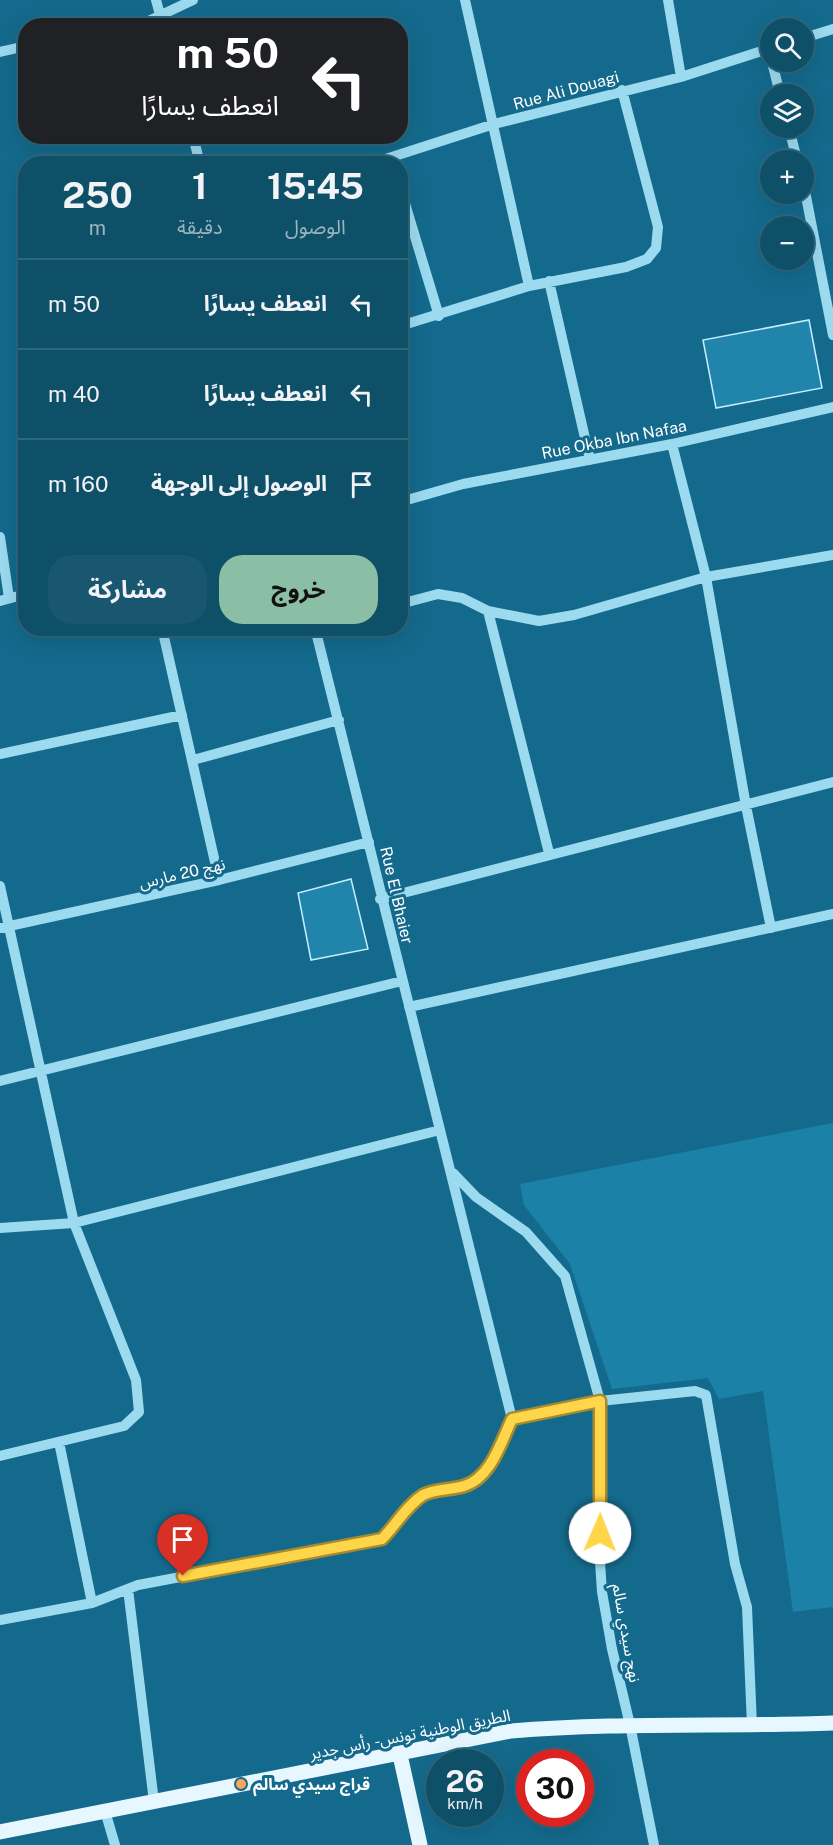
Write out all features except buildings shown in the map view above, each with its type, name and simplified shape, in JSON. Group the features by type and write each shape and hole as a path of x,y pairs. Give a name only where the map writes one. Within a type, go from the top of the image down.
{"main road":[{"name":"الطريق الوطنية تونس - رأس جدير","path":"0,1832 400,1755 511,1731 630,1725 752,1726 833,1723"},
{"path":"400,1755 420,1845"}],"street":[{"path":"156,0 161,18"},
{"path":"166,18 193,0"},
{"path":"465,0 530,286"},
{"path":"668,0 681,76"},
{"path":"814,35 833,29"},
{"path":"0,52 18,48"},
{"name":"Rue Ali Douagi","path":"403,156 494,124 760,57"},
{"path":"408,324 530,286 626,267 647,260 656,248 657,227 622,90"},
{"path":"808,204 833,335"},
{"path":"408,214 439,316"},
{"path":"549,281 590,460"},
{"name":"Rue Okba Ibn Nafaa","path":"408,500 463,484 672,444 833,407"},
{"path":"672,444 706,577 746,806 771,928"},
{"path":"0,537 5,600"},
{"path":"408,602 438,594 462,598 488,611 539,621 574,615 706,577 833,555"},
{"path":"488,611 549,853"},
{"path":"164,636 219,880"},
{"name":"Rue El Bhaier","path":"317,636 369,842 380,899 512,1419"},
{"path":"0,754 183,715"},
{"path":"193,760 339,720"},
{"path":"380,899 549,853 746,806 833,782"},
{"name":"نهج 20 مارس","path":"4,927 219,880 369,842"},
{"path":"0,886 4,927 42,1072 74,1223 136,1380 140,1403 139,1412 124,1426 0,1456"},
{"path":"408,1007 833,914"},
{"path":"0,1081 402,981"},
{"path":"0,1228 74,1223 440,1130"},
{"name":"نهج سيدي سالم","path":"449,1168 476,1197 526,1232 565,1276 600,1401 599,1547 602,1593 654,1845"},
{"path":"0,1620 92,1603 128,1589 382,1539 397,1525 410,1504 426,1494 467,1486 477,1479 489,1467 512,1419 600,1401 695,1391 702,1392 708,1400 735,1564 747,1607 752,1726"},
{"path":"59,1442 92,1603"},
{"path":"128,1589 154,1802"},
{"path":"105,1811 115,1845"}],"shaded area":[{"path":"833,1123 833,1607 793,1612 763,1391 719,1399 708,1378 612,1389 570,1264 524,1205 520,1184"}],"place":[{"name":"قراج سيدي سالم","path":"241,1784"}],"route":[{"path":"183,1576 382,1539 397,1525 410,1504 426,1494 467,1486 477,1479 489,1467 512,1419 600,1401 600,1533"}]}
